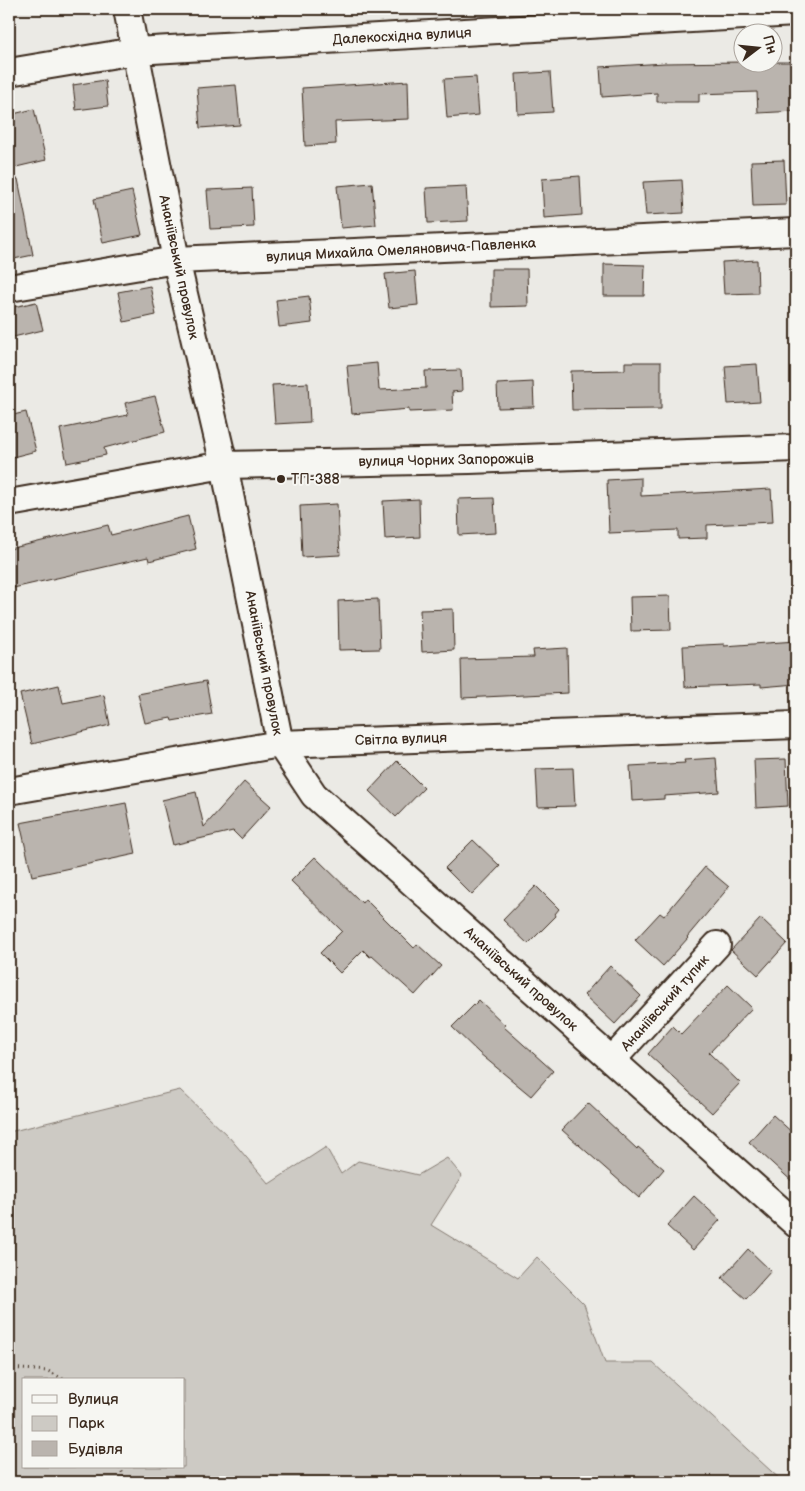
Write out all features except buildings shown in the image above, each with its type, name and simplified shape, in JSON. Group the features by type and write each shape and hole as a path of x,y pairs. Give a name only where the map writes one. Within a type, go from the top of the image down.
{"street":[{"name":"Ананіївський провулок","path":"127,9 176,260 224,465 280,744 314,795 796,1224"},
{"name":"Далекосхідна вулиця","path":"9,72 135,52 796,13"},
{"name":"вулиця Михайла Омеляновича-Павленка","path":"9,288 176,260 796,232"},
{"name":"вулиця Чорних Запорожців","path":"9,503 224,465 470,460 796,448"},
{"name":"Світла вулиця","path":"9,791 280,744 796,725"},
{"name":"Ананіївський тупик","path":"612,1060 718,945"}],"path":[{"path":"9,1368 48,1371 61,1378"},
{"path":"120,1468 126,1482"},
{"path":"9,1481 30,1482"}],"green space":[{"path":"180,1090 229,1137 269,1184 326,1147 341,1174 358,1161 418,1175 447,1158 462,1176 431,1225 518,1278 537,1257 584,1304 605,1363 653,1363 783,1482 9,1482 9,1132"}],"place":[{"name":"ТП-388","path":"281,479"}]}
